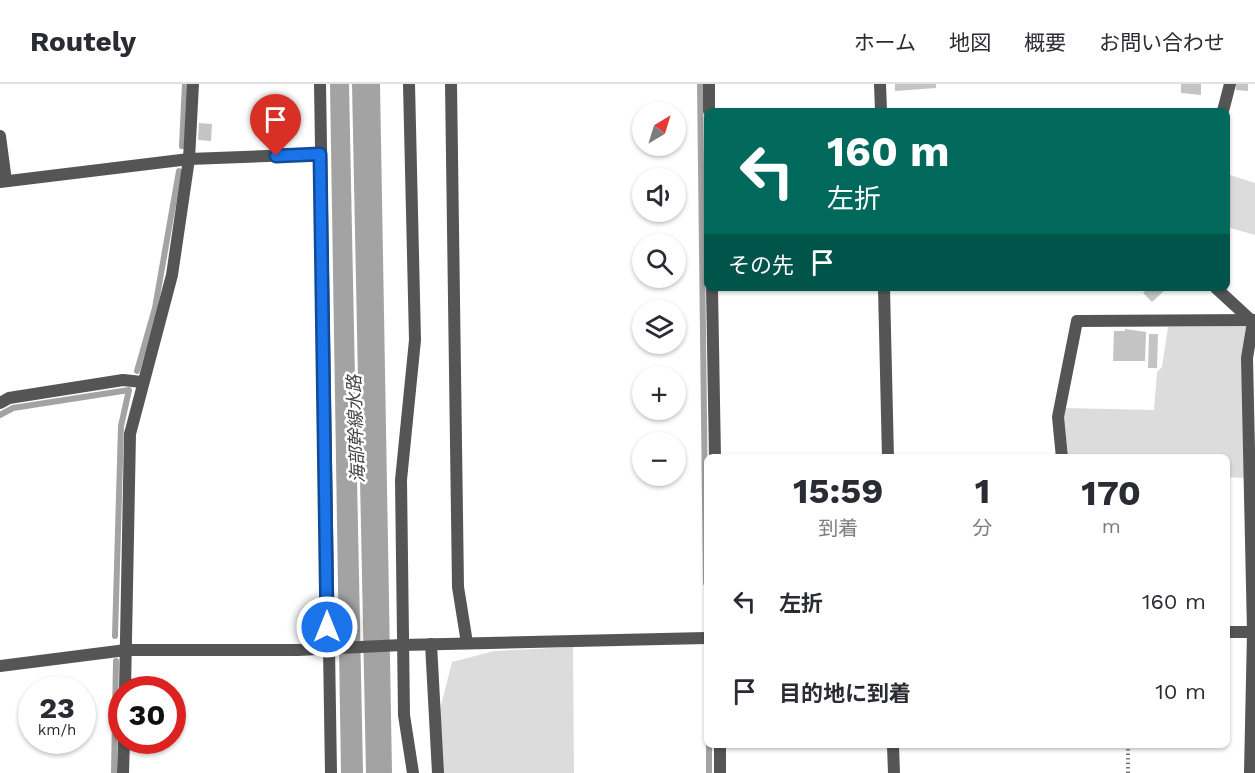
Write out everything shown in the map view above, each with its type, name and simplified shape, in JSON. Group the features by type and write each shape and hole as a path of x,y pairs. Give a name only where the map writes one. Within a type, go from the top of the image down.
{"street":[{"path":"125,676 130,443 142,382 172,275 189,159 194,84"},
{"path":"320,84 332,648 331,773"},
{"path":"409,84 415,340 401,480 396,645 413,773"},
{"path":"451,84 458,587 467,643"},
{"path":"709,84 709,108"},
{"path":"880,84 881,108"},
{"path":"1224,108 1230,84"},
{"path":"0,136 3,181 189,159 320,154"},
{"path":"712,291 715,454"},
{"path":"884,291 888,454"},
{"path":"1219,291 1254,321"},
{"path":"1062,454 1058,417 1077,321 1254,321"},
{"path":"1250,773 1254,632 1247,358 1254,321"},
{"path":"0,403 9,398 123,380 142,382"},
{"path":"1230,632 1254,632"},
{"path":"0,666 126,650 332,648 704,638"},
{"path":"431,644 438,773"},
{"path":"720,748 720,773"},
{"path":"893,748 894,773"},
{"path":"123,773 124,754"}],"path":[{"path":"1128,748 1128,773"}],"shaded area":[{"path":"1230,175 1255,183 1255,235 1230,228"},
{"path":"1247,326 1246,478 1230,477 1230,454 1066,454 1062,418 1064,408 1154,410 1157,372 1162,367 1168,327"},
{"path":"573,647 574,773 441,773 439,713 452,662 494,651"}],"water":[{"name":"海部幹線水路","path":"330,84 349,84 363,773 341,773"},
{"path":"352,84 380,84 392,773 366,773"}],"building":[{"path":"895,84 936,84 936,88 895,91"},
{"path":"1181,84 1201,84 1201,95 1181,93"},
{"path":"1236,84 1248,84 1248,91 1236,90"},
{"path":"199,123 212,124 211,141 198,140"},
{"path":"1145,291 1164,291 1152,302 1143,293"},
{"path":"1125,329 1146,332 1145,361 1113,361 1114,331 1125,331"},
{"path":"1149,334 1158,334 1157,368 1148,368"}],"waterway":[{"path":"182,146 185,84"},
{"path":"700,84 704,454"},
{"path":"137,371 155,308 179,171"},
{"path":"0,415 13,408 129,390 121,426 115,636"},
{"path":"114,773 116,661"},
{"path":"709,748 709,773"}],"route":[{"path":"276,156 320,154 327,627"}]}
